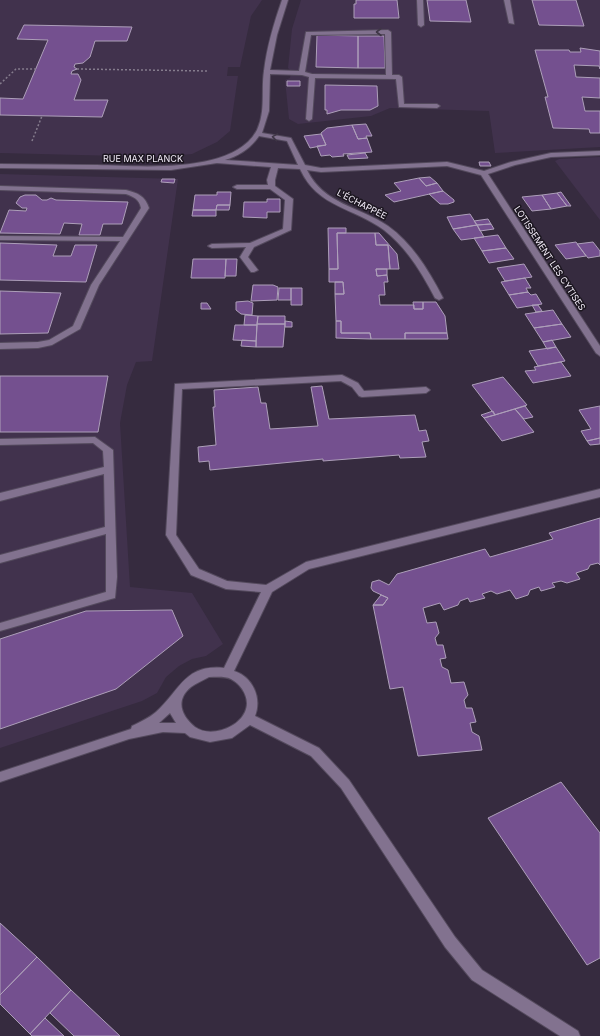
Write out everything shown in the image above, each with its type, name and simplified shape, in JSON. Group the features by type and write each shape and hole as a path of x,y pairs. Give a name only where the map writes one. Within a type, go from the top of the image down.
{"street":[{"name":"RUE MAX PLANCK","path":"0,166 171,168 220,162 235,154 258,134 265,117 267,72 272,38 285,0"},
{"path":"420,0 421,26"},
{"path":"507,0 512,23"},
{"path":"302,73 308,33 388,32 389,77"},
{"path":"267,72 302,73 312,76 399,77 400,106 437,106"},
{"path":"309,119 312,76"},
{"name":"L'ÉCHAPPÉE","path":"258,134 289,140 314,187 326,197 386,228 395,236 425,272 439,298"},
{"path":"220,162 304,167 321,170 447,164 484,174 513,164 551,155 600,153"},
{"path":"272,187 271,180 275,166"},
{"name":"LOTISSEMENT LES CYTISES","path":"484,174 600,353"},
{"path":"212,246 251,245 287,230 289,198 272,187 237,187"},
{"path":"0,188 126,192 138,195 143,200 145,208 95,285 77,327 64,336 38,345 0,346"},
{"path":"0,238 125,239"},
{"path":"251,245 244,257 254,270"},
{"path":"268,589 226,585 194,572 171,535 178,386 342,378 355,384 362,394 426,390"},
{"path":"0,442 95,440 108,450 112,577 110,595 0,627"},
{"path":"0,497 109,469"},
{"path":"227,673 268,589 306,566 600,493"},
{"path":"0,559 111,529"},
{"path":"0,777 129,734 163,727 184,728 201,737 223,737 238,730 249,719 253,705 250,691 240,679 227,673 208,672 194,677 181,687 175,700 159,717 129,734"},
{"path":"175,700 176,715 184,728"},
{"path":"249,719 315,752 345,784 450,942 477,975 573,1036"}],"path":[{"path":"0,84 16,69 36,69"},
{"path":"77,69 209,71"},
{"path":"32,141 42,116"}],"shaded area":[{"path":"0,0 262,0 251,16 240,67 228,67 227,76 238,76 230,131 217,142 192,154 160,157 0,153"},
{"path":"301,0 600,0 600,147 495,153 489,111 390,108 371,116 298,124 289,119 285,80 290,78 291,71 288,68 292,29"},
{"path":"600,157 600,220 555,161 559,159"},
{"path":"0,174 178,179 152,361 136,362 127,385 120,423 130,587 192,593 223,644 206,656 192,659 179,666 166,677 157,693 142,701 0,748"}],"building":[{"path":"356,0 397,0 399,18 354,18 354,4 356,4"},
{"path":"427,0 466,0 471,22 430,21"},
{"path":"532,0 576,0 584,26 539,25"},
{"path":"24,25 132,27 127,41 95,41 90,57 83,63 75,64 74,67 77,69 72,71 71,74 78,74 81,80 74,100 108,100 102,117 0,115 0,98 23,99 48,40 17,39"},
{"path":"317,35 358,36 358,68 316,67"},
{"path":"358,36 384,36 385,68 358,68"},
{"path":"580,48 600,51 600,69 599,66 574,65 576,77 600,78 600,98 582,97 585,111 600,111 600,133 590,133 589,129 553,128 545,97 548,97 535,50 569,50 570,52 581,52"},
{"path":"287,81 300,81 300,86 287,86"},
{"path":"325,85 377,86 378,106 370,110 341,110 327,114 327,110 325,110"},
{"path":"366,124 372,136 366,136 367,138 358,139 352,125"},
{"path":"352,125 358,139 367,138 372,152 343,154 344,156 332,157 330,155 321,156 317,146 326,145 321,133 327,128"},
{"path":"321,134 326,145 310,148 304,136"},
{"path":"365,153 368,158 349,159 347,155"},
{"path":"479,162 489,162 491,166 480,166"},
{"path":"430,177 437,183 426,186 419,178"},
{"path":"419,178 426,186 437,183 443,191 394,202 385,195 401,191 394,183"},
{"path":"162,179 175,179 174,183 161,182"},
{"path":"443,191 454,200 454,202 440,204 429,194"},
{"path":"217,192 231,192 230,205 217,205 216,210 193,210 195,195 217,195"},
{"path":"561,192 571,206 567,206 557,193"},
{"path":"557,193 567,206 551,209 542,195"},
{"path":"25,195 36,195 42,200 51,198 56,200 128,202 122,224 103,224 100,235 79,235 82,224 64,223 60,234 0,233 9,210 26,211 27,208 22,208 16,203 20,197"},
{"path":"542,195 551,209 532,211 522,197"},
{"path":"267,199 280,199 280,212 267,212 267,218 243,217 244,202 267,202"},
{"path":"217,205 230,205 229,210 216,210"},
{"path":"193,210 216,210 216,216 192,216"},
{"path":"470,214 477,225 453,229 447,217"},
{"path":"488,219 491,224 477,225 474,221"},
{"path":"491,224 494,229 480,231 477,225"},
{"path":"477,225 484,237 461,240 453,229"},
{"path":"328,228 346,228 346,233 337,233 338,269 329,269"},
{"path":"337,233 375,233 376,245 388,245 390,269 376,269 377,276 387,275 388,282 384,282 385,295 379,295 380,305 414,305 414,309 423,309 423,302 436,302 445,316 447,333 405,333 405,339 371,339 370,333 341,333 341,321 336,321 335,294 344,294 343,282 329,282 329,269 338,269"},
{"path":"375,233 379,233 397,254 399,269 390,269 388,245 376,245"},
{"path":"498,235 506,248 482,251 474,238"},
{"path":"576,242 586,256 566,259 555,245"},
{"path":"593,242 600,251 600,256 588,258 577,244"},
{"path":"0,243 57,245 53,256 71,256 75,245 97,245 86,282 0,280"},
{"path":"506,248 514,259 489,263 482,251"},
{"path":"193,259 226,259 225,278 191,278"},
{"path":"226,259 237,259 236,276 225,276"},
{"path":"524,264 532,277 505,281 497,268"},
{"path":"376,269 387,269 387,275 377,276"},
{"path":"525,278 531,288 526,288 528,292 509,295 501,282"},
{"path":"335,282 343,282 344,294 335,294"},
{"path":"253,285 273,285 278,287 277,300 251,301"},
{"path":"279,288 291,288 291,300 278,300"},
{"path":"291,288 302,288 302,305 291,305"},
{"path":"0,291 61,293 48,333 0,334"},
{"path":"528,292 531,295 536,294 542,304 517,308 509,295"},
{"path":"248,301 253,303 252,315 241,314 236,310 236,302"},
{"path":"413,302 423,302 423,309 414,309"},
{"path":"201,303 207,303 211,309 201,309"},
{"path":"532,305 538,305 542,311 536,312"},
{"path":"553,310 562,324 534,328 525,314"},
{"path":"245,315 258,316 257,325 244,325"},
{"path":"258,316 285,316 285,324 257,324"},
{"path":"285,321 292,322 292,327 285,327"},
{"path":"336,321 341,321 341,333 370,333 371,339 336,338"},
{"path":"257,324 285,324 283,347 256,347"},
{"path":"562,324 571,337 543,342 534,328"},
{"path":"235,325 257,325 256,341 233,340"},
{"path":"405,333 447,333 448,339 405,339"},
{"path":"242,340 256,341 256,347 241,346"},
{"path":"552,340 556,347 547,349 543,342"},
{"path":"556,347 565,361 538,366 529,351"},
{"path":"561,362 571,376 533,383 525,371 536,370 534,367"},
{"path":"0,376 108,376 98,432 0,432"},
{"path":"503,377 527,405 495,415 472,385"},
{"path":"322,386 329,419 415,415 419,431 426,430 429,441 422,442 426,457 400,458 399,455 323,461 323,459 210,470 209,461 199,462 198,447 216,445 213,407 215,407 214,390 258,387 261,403 266,403 270,429 318,426 311,387"},
{"path":"525,406 533,417 524,419 515,409"},
{"path":"600,406 600,438 587,441 581,431 591,429 579,410"},
{"path":"515,409 534,432 502,441 484,418"},
{"path":"493,411 495,415 484,418 481,415"},
{"path":"600,438 600,444 590,445 587,441"},
{"path":"600,518 600,565 598,563 590,565 588,569 576,573 580,579 567,583 561,581 552,583 555,587 541,591 539,587 530,590 528,595 516,599 510,590 497,594 491,591 482,594 485,598 470,602 468,598 460,601 458,605 444,610 440,603 423,608 427,623 436,622 439,633 435,638 437,645 443,645 446,658 440,659 442,667 448,670 451,683 464,682 468,695 464,700 466,708 472,708 476,722 470,723 472,732 479,736 482,750 418,756 403,687 390,689 373,605 383,605 388,598 373,591 371,588 372,582 379,580 389,585 397,574 485,549 490,557 553,539 549,533"},
{"path":"381,595 388,598 383,605 373,605"},
{"path":"172,610 183,636 116,689 0,729 0,639 86,611"},
{"path":"561,782 600,833 600,958 587,965 488,818"},
{"path":"0,923 37,957 0,995"},
{"path":"37,957 71,990 30,1034 0,1004 0,995"},
{"path":"71,990 120,1036 74,1036 50,1013"},
{"path":"45,1018 64,1036 32,1036 30,1034"}]}
